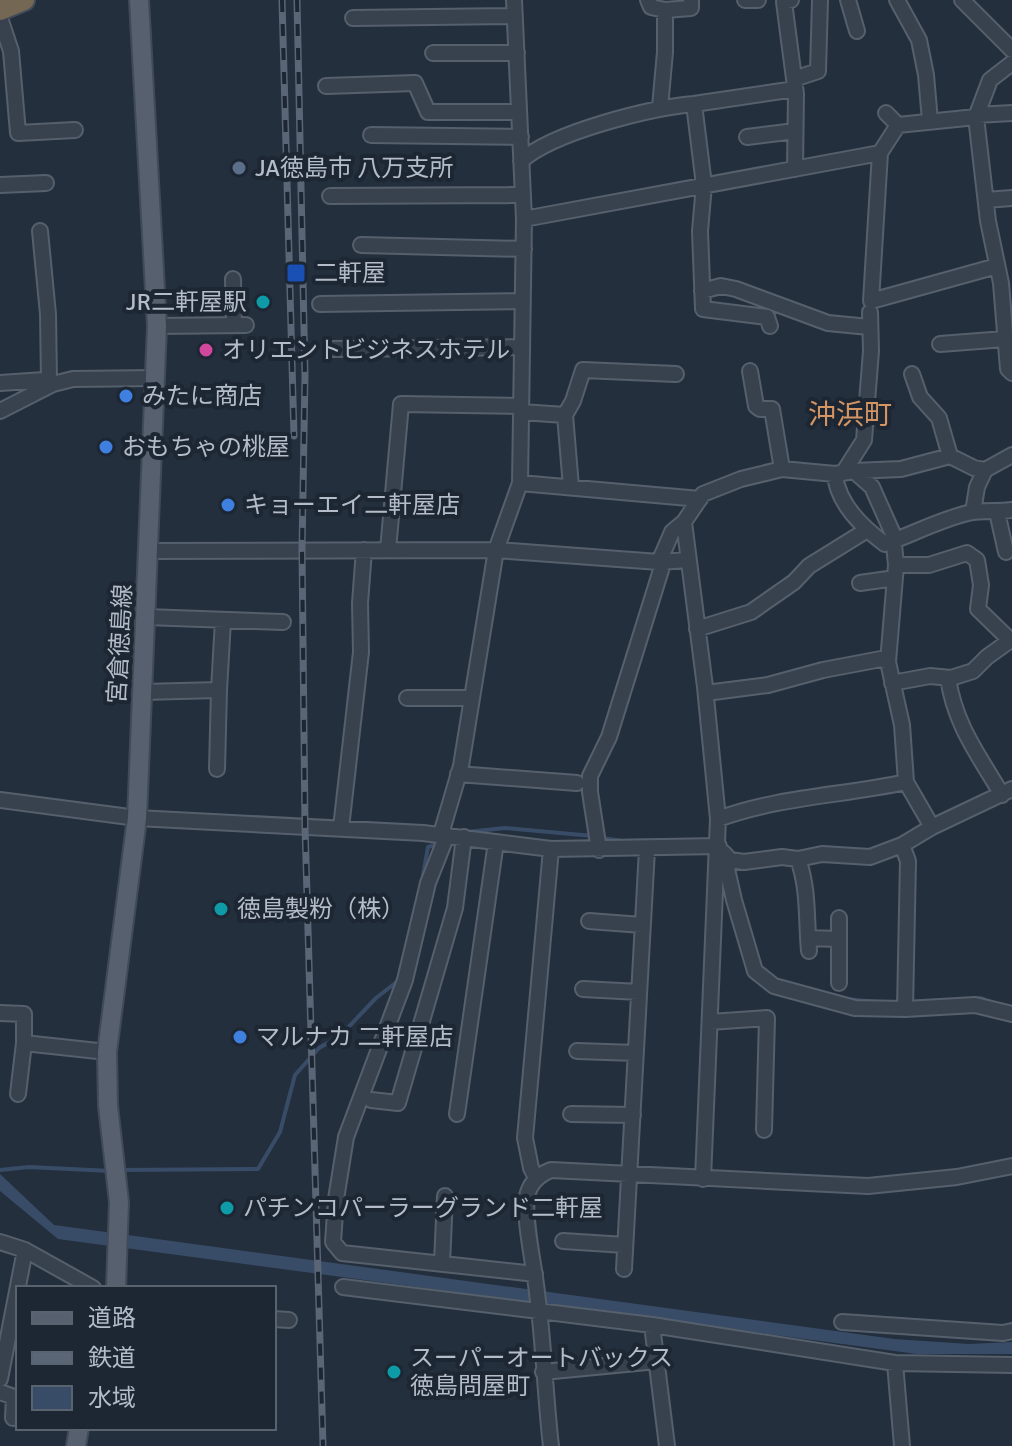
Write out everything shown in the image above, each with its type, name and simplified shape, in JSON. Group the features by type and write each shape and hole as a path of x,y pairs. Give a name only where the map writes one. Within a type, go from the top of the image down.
{"highway":[{"path":"0,10 24,0"}],"main road":[{"name":"宮倉徳島線","path":"116,1286 119,1202 108,1106 107,1052 137,818 157,326 139,0"}],"street":[{"path":"514,0 520,138 526,156 520,483 496,550 472,698 444,835 428,883 405,980 346,1137 333,1242 342,1253 535,1274"},
{"path":"648,0 651,7 665,10 691,8 691,0"},
{"path":"745,0 758,0"},
{"path":"742,104 795,88 818,71 820,0"},
{"path":"848,0 857,31"},
{"path":"897,0 919,40 930,121"},
{"path":"962,0 1012,50"},
{"path":"786,1 795,88 795,169"},
{"path":"660,107 665,10"},
{"path":"353,18 515,16"},
{"path":"0,18 11,51 18,133 75,130"},
{"path":"433,53 517,53"},
{"path":"1012,63 990,80 976,116 1008,369 1012,373"},
{"path":"326,86 415,83 428,112 519,112"},
{"path":"526,156 590,128 660,107 795,88"},
{"path":"694,104 704,185 700,231 703,309 767,317 770,326"},
{"path":"886,113 898,125"},
{"path":"898,125 1012,113"},
{"path":"898,125 880,153 871,301 997,266"},
{"path":"747,137 795,131"},
{"path":"371,135 520,138"},
{"path":"524,219 880,153"},
{"path":"0,185 46,183"},
{"path":"330,196 523,195"},
{"path":"986,200 1012,198"},
{"path":"40,231 51,382"},
{"path":"361,245 524,249"},
{"path":"157,326 240,325 233,279"},
{"path":"702,291 721,286 736,289 828,323 869,320 871,351 864,440 836,490 867,530 885,544 943,520 973,512 1005,511 1006,552"},
{"path":"320,304 523,301"},
{"path":"940,344 1005,339"},
{"path":"331,349 522,347"},
{"path":"571,487 565,415 583,370 676,374"},
{"path":"750,371 756,406 772,409 782,469"},
{"path":"912,374 920,397 939,418 950,456"},
{"path":"0,383 155,378"},
{"path":"0,411 51,382"},
{"path":"388,550 401,404 521,409 565,415"},
{"path":"973,512 977,487 985,470 1012,455"},
{"path":"599,850 590,776 609,737 661,570 659,562 672,532 684,522 703,494 741,479 782,469 844,473 901,469 950,456 985,470"},
{"path":"844,473 872,487 894,540 895,572 888,662 902,725 906,782 932,827"},
{"path":"520,483 700,499"},
{"path":"684,522 706,693 719,846 703,1179"},
{"path":"697,629 751,612 794,582 809,566 867,530"},
{"path":"341,828 361,652 360,603 364,550"},
{"path":"149,551 496,550 659,562 688,560"},
{"path":"860,583 967,553 977,560 981,585 978,609 1011,640 973,671 948,678 930,676 892,683"},
{"path":"146,617 283,622"},
{"path":"217,769 223,620"},
{"path":"706,693 768,685 881,659 888,662"},
{"path":"719,846 730,860 744,862 782,857 798,859 822,854 870,857 902,845 932,827 1007,792 980,746 957,719 948,678"},
{"path":"142,692 219,690"},
{"path":"407,698 472,698"},
{"path":"458,774 577,783"},
{"path":"718,819 757,805 865,791 906,782"},
{"path":"0,800 137,818 444,835 551,849 719,846"},
{"path":"371,1100 398,1103 455,908 464,837"},
{"path":"457,1114 496,842"},
{"path":"902,845 908,861 905,1009"},
{"path":"536,1178 525,1138 551,849"},
{"path":"624,1269 647,849"},
{"path":"798,859 809,907 808,944 837,939"},
{"path":"730,860 727,869 755,971 774,986 855,1008 975,1005 1012,1014"},
{"path":"839,918 839,983"},
{"path":"589,921 642,925"},
{"path":"583,989 639,992"},
{"path":"0,1013 24,1014 18,1094"},
{"path":"710,1022 767,1018 764,1130"},
{"path":"24,1043 107,1052"},
{"path":"577,1051 636,1053"},
{"path":"571,1114 633,1115"},
{"path":"551,1446 540,1312 527,1207 527,1197 536,1178 551,1170 868,1186 957,1177 1012,1166"},
{"path":"442,1263 445,1196"},
{"path":"563,1241 625,1245"},
{"path":"0,1242 25,1250 89,1286"},
{"path":"18,1286 25,1250"},
{"path":"343,1287 652,1325 895,1363 1012,1365"},
{"path":"0,1379 16,1296"},
{"path":"842,1322 1003,1333 1012,1331"},
{"path":"652,1325 667,1446"},
{"path":"543,1372 657,1361"},
{"path":"895,1363 902,1446"},
{"path":"0,1392 14,1397 10,1418"}],"water":[{"path":"0,1174 54,1225 894,1339 969,1344 1012,1342 1012,1354 917,1354 58,1239 0,1191"}],"waterway":[{"path":"467,832 505,828 593,836"},
{"path":"602,838 669,840"},
{"path":"422,881 428,847 440,843"},
{"path":"406,947 417,901"},
{"path":"119,1170 258,1169 280,1132 295,1075 319,1048 340,1036 376,998 398,981 402,963"},
{"path":"845,999 876,1002"},
{"path":"972,999 991,1002"},
{"path":"0,1170 29,1167 111,1171"}],"railway":[{"path":"282,0 294,436"},
{"path":"297,0 305,375 302,550 305,826 323,1446"}],"place":[{"name":"JA徳島市 八万支所","path":"239,168"},
{"name":"二軒屋","path":"296,273"},
{"name":"JR二軒屋駅","path":"263,302"},
{"name":"オリエントビジネスホテル","path":"206,350"},
{"name":"みたに商店","path":"126,396"},
{"name":"おもちゃの桃屋","path":"106,447"},
{"name":"キョーエイ二軒屋店","path":"228,505"},
{"name":"徳島製粉（株）","path":"221,909"},
{"name":"マルナカ 二軒屋店","path":"240,1037"},
{"name":"パチンコパーラーグランド二軒屋","path":"227,1208"},
{"name":"スーパーオートバックス 徳島問屋町","path":"394,1372"}],"district":[{"name":"沖浜町","path":"850,415"}]}
